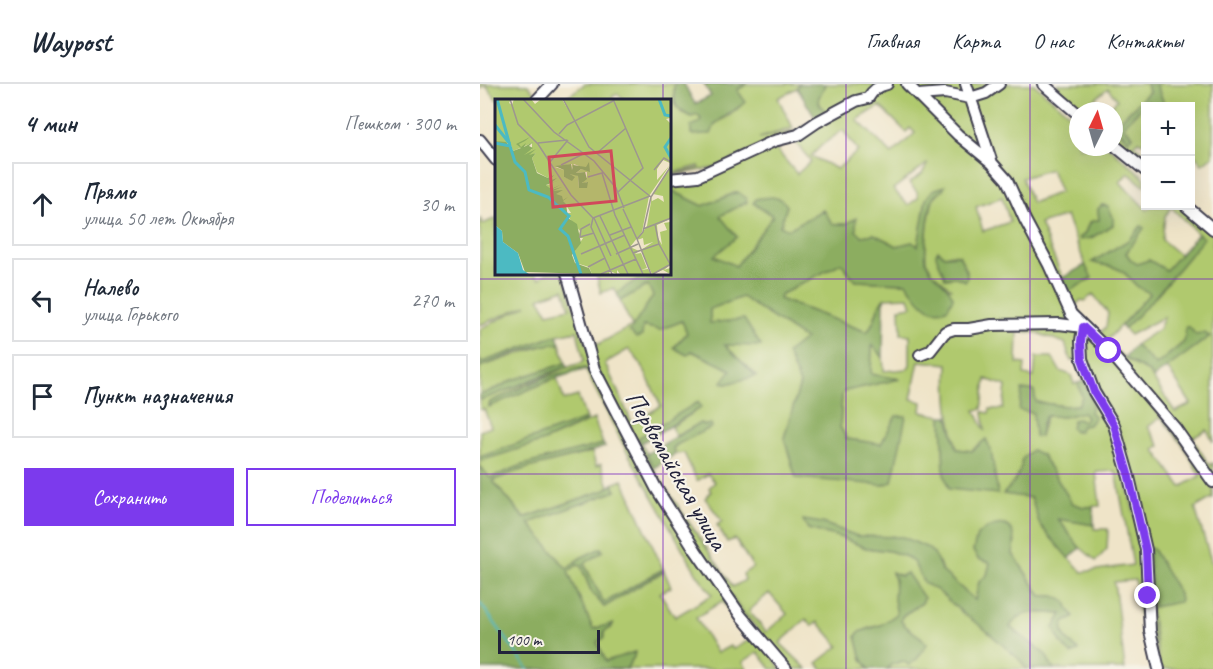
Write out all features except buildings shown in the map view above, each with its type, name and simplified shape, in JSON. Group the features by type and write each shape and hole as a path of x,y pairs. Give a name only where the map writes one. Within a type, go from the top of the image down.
{"street":[{"path":"538,99 552,84"},
{"path":"670,179 698,176 774,141 798,135 856,101 868,98 872,91 887,84"},
{"path":"907,84 958,135 992,163 1007,180 1071,314 1109,351 1175,428 1213,482"},
{"path":"966,84 992,163"},
{"path":"918,95 945,93 970,98 986,93 999,84"},
{"path":"1048,86 1069,106"},
{"path":"480,140 495,152"},
{"path":"1123,152 1141,167"},
{"path":"1191,210 1213,229"},
{"name":"Первомайская улица","path":"567,274 594,369 656,488 696,552 741,616 786,669"},
{"path":"920,355 930,351 945,332 954,329 969,330 992,325 1074,325 1083,327"},
{"path":"1083,327 1082,359 1094,392 1114,425 1146,550 1150,631 1159,669"}],"green space":[{"path":"480,84 527,84 536,94 534,99 496,99 486,85 480,89"},
{"path":"585,84 674,84 674,104 682,113 697,115 702,119 695,135 729,116 743,104 737,90 747,84 799,84 797,88 778,98 793,128 759,138 795,131 826,113 818,101 825,84 1034,84 1069,113 1069,156 1119,156 1141,175 1141,184 1128,173 1120,182 1141,204 1141,210 1169,210 1165,217 1162,240 1180,255 1166,271 1149,260 1137,264 1126,253 1143,229 1092,262 1120,270 1137,286 1151,293 1106,341 1133,364 1149,372 1175,412 1191,404 1167,367 1209,337 1196,335 1189,327 1184,342 1156,365 1135,345 1159,329 1164,317 1130,335 1124,329 1155,297 1203,239 1174,210 1184,210 1213,234 1213,442 1207,430 1192,438 1209,465 1213,463 1213,478 1081,323 997,172 1073,320 1112,430 1144,550 1157,669 1151,669 1140,619 1135,580 1114,582 1125,669 1053,669 1046,655 1010,627 1026,614 1063,614 1057,622 1057,635 1074,645 1066,638 1062,629 1064,622 1072,619 1054,596 1041,596 1013,554 1015,542 991,563 987,575 979,582 975,601 942,571 939,562 893,536 880,538 857,536 822,523 809,529 840,537 866,548 890,551 907,557 914,563 924,583 937,590 981,626 1020,659 1027,669 888,669 890,665 903,661 909,665 922,638 903,625 902,616 922,603 924,598 910,578 892,573 897,614 881,625 869,628 856,636 862,659 869,669 822,669 817,663 839,646 818,622 812,626 806,619 780,643 807,669 791,669 738,606 668,504 596,366 572,274 587,324 597,345 632,326 620,301 648,284 653,296 630,332 643,326 660,330 682,321 687,333 674,347 691,351 732,370 726,384 756,375 724,345 761,345 710,323 710,309 742,297 806,340 787,353 800,384 784,438 883,485 896,416 881,444 847,439 840,427 842,394 845,391 898,379 871,374 872,344 883,357 884,371 907,369 910,365 910,335 901,334 900,308 912,306 909,297 884,298 867,332 779,299 780,295 841,262 856,281 950,288 933,273 925,259 933,199 944,187 933,190 926,199 918,247 912,242 897,246 874,234 862,236 846,224 833,224 822,210 788,230 780,227 787,206 754,203 774,216 737,267 732,266 714,256 720,216 747,202 737,192 703,206 670,190 670,180 699,177 818,121 714,168 670,176 700,168 699,166 670,174 670,99 624,99 618,94 612,99 570,99 568,96","holes":["880,106 906,132 910,128 915,133 892,154 857,120","843,130 858,151 837,169 811,156","794,141 811,161 797,174 776,149","928,163 922,174 909,183 917,192 918,198 908,205 893,189","1051,169 1060,192 1032,203 1022,178","1002,197 1010,222 983,231 976,207","1102,205 1113,225 1091,238 1080,237 1084,235 1089,222 1099,220 1098,209","1066,216 1091,279 1068,291 1040,224","959,255 967,271 966,280 956,277 945,278 941,264 944,256","1093,294 1108,313 1106,327 1099,334 1075,306","1018,331 1037,333 1065,343 1071,361 1075,360 1092,404 1086,418 1084,413 1065,417 1046,416 1040,436 1034,418 1034,398 1035,402 1065,406 1078,405 1082,397 1078,383 1074,384 1071,375 1060,371 1052,357 1036,357 1034,377 1024,375 1025,364 1017,363","629,349 641,364 661,406 632,423 605,363","919,361 948,364 949,407 957,449 971,451 986,439 944,474 942,416 921,412 922,402 911,399","986,379 1006,386 1003,409 990,409 989,413 983,412 985,431 975,410 982,409","699,409 671,427 676,436 700,423 705,425 673,448 675,454 684,453 697,481 708,474 715,482 709,488 711,492 705,498 722,521 717,525 727,542 735,539 753,567 743,574 745,580 733,587 657,475 639,438","1042,455 1072,503 1083,507 1100,506 1096,472 1116,471 1133,565 1082,572 1040,525 1031,497 1004,494 1015,482 1021,469","769,593 787,614 766,632 749,611"]},
{"path":"674,84 684,84 695,104 711,96 704,84 747,84 737,90 745,101 715,124 711,134 691,134 691,126 699,123 701,119 697,115 692,117 678,108 675,101"},
{"path":"799,84 825,84 818,101 827,113 816,119 797,88"},
{"path":"1057,84 1147,84 1149,92 1123,117 1123,102 1115,102 1117,100 1108,88 1091,102 1071,102 1061,93"},
{"path":"1147,84 1156,84 1163,102 1141,102 1141,108 1123,126 1123,117 1149,92"},
{"path":"1156,84 1213,84 1213,156 1202,164 1195,156 1195,102 1163,102"},
{"path":"1141,108 1141,142 1138,141 1134,145 1141,151 1141,161 1123,146 1123,135 1129,140 1123,126"},
{"path":"1123,126 1133,136 1128,140 1123,135"},
{"path":"945,186 931,204 926,259 930,269 951,292 953,297 948,308 935,311 929,308 919,300 906,283 856,281 841,263 780,295 779,299 867,332 884,298 883,357 872,345 871,374 900,379 845,391 842,394 840,427 847,439 881,444 896,416 906,416 892,482 883,485 796,478 784,438 800,384 787,353 805,339 742,297 710,309 710,323 744,319 761,346 725,345 756,376 726,384 722,382 731,370 692,351 687,355 674,348 687,333 682,321 660,330 643,326 642,336 636,338 630,331 653,296 648,285 620,301 617,293 646,274 670,274 670,190 703,206 738,192 746,198 747,202 720,216 737,237 714,256 736,266 773,216 753,203 756,199 773,197 784,202 787,206 780,226 789,229 823,210 833,224 846,224 856,218 856,231 862,236 874,234 897,246 912,242 918,246 926,199 933,190"},
{"path":"1102,205 1108,206 1113,217 1113,225 1091,238 1080,240 1079,237 1084,235 1091,222 1099,220 1098,209"},
{"path":"480,218 483,224 495,218 495,274 535,274 539,279 546,274 564,274 583,336 639,462 781,669 771,669 758,652 743,662 747,669 626,669 634,657 634,652 606,662 597,642 613,624 593,629 568,572 577,565 581,566 591,591 604,607 664,571 671,587 660,593 675,617 712,595 697,574 626,450 584,367 536,381 490,402 489,406 557,378 564,400 578,396 586,419 480,457 480,431 491,427 484,409 480,410 480,400 584,360 577,331 557,335 480,363 480,329 527,305 480,325","holes":["564,289 570,308 548,313 539,298","722,601 750,640 733,649 730,646 717,653 696,618"]},
{"path":"1141,226 1144,228 1126,253 1137,264 1149,260 1166,270 1198,234 1204,238 1155,297 1124,329 1121,326 1150,293 1138,287 1120,270 1092,262 1129,240"},
{"path":"938,250 944,256 959,255 966,271 966,281 956,277 945,278 936,254"},
{"path":"1085,265 1092,278 1068,292 1062,278"},
{"path":"596,274 646,274 617,293 614,288 601,293"},
{"path":"1186,327 1189,327 1196,335 1204,333 1210,336 1153,378 1149,372 1124,358 1135,345 1156,365 1184,342"},
{"path":"557,335 560,344 529,349 480,367 480,363"},
{"path":"1087,339 1092,339 1164,419 1213,485 1213,499 1195,508 1213,567 1213,615 1211,619 1213,620 1213,669 1160,669 1130,474 1093,384 1084,343","holes":["1161,417 1185,448 1200,476 1181,487 1154,449 1160,446 1148,427"]},
{"path":"548,344 560,344 566,363 510,381 480,395 480,367"},
{"path":"566,363 568,367 480,400 480,395 510,381"},
{"path":"584,367 587,369 550,380 489,407 490,402 546,377"},
{"path":"1084,381 1093,404 1090,412 1095,417 1089,425 1082,426 1079,431 1073,431 1071,428 1073,420 1078,419 1083,422 1086,418 1083,413 1065,417 1046,416 1042,423 1040,436 1035,437 1033,413 1019,410 1022,390 1034,390 1036,402 1065,406 1078,405 1082,397 1078,383"},
{"path":"698,402 701,407 699,409 641,443 638,438"},
{"path":"942,416 948,416 957,449 972,451 986,439 991,450 998,494 949,489 944,474"},
{"path":"586,419 587,421 544,441 480,461 480,457"},
{"path":"594,419 603,444 523,465 490,478 480,466 480,461 544,441"},
{"path":"700,423 711,424 712,427 676,445 673,448 675,454 654,468 646,454"},
{"path":"603,444 605,447 520,470 493,481 524,518 605,490 613,484 616,491 529,523 567,569 580,558 601,548 603,551 584,564 604,603 663,569 664,571 604,607 591,591 581,566 577,565 568,572 593,629 614,623 604,632 604,638 597,642 606,661 635,652 634,657 626,669 480,669 480,466 490,478 523,465"},
{"path":"1032,450 1042,455 1072,503 1083,507 1093,507 1094,525 1058,519 1080,548 1069,559 1040,525 1031,498 1003,494 1016,478 1022,459"},
{"path":"592,452 596,466 601,464 609,486 605,490 524,518 492,480 524,469"},
{"path":"623,480 663,569 604,603 584,563 603,551 580,558 567,569 528,523 616,491 613,484"},
{"path":"1058,518 1094,525 1094,529 1108,529 1107,549 1096,561 1075,543"},
{"path":"803,520 822,523 857,536 903,537 928,548 934,554 942,571 975,600 979,582 987,575 990,563 978,559 973,551 977,535 994,526 1006,526 1011,529 1013,535 1013,554 1041,596 1054,596 1066,602 1074,616 1064,622 1064,635 1079,651 1071,654 1057,636 1054,628 1062,614 1040,612 1020,616 1010,627 1046,655 1053,669 1027,669 1019,659 981,626 937,590 924,583 914,563 907,557 890,551 866,548 840,537 808,529"},
{"path":"1148,548 1153,549 1179,594 1180,602 1153,607"},
{"path":"892,572 901,576 907,573 924,598 922,603 902,616 901,621 927,644 917,659 909,665 903,661 890,665 888,669 869,669 862,659 856,636 859,632 881,625 897,614 894,600 895,580"}],"waterway":[{"path":"480,603 528,669"}],"route":[{"path":"1109,351 1083,327 1082,359 1094,392 1114,425 1129,477 1146,550 1148,596"}]}
